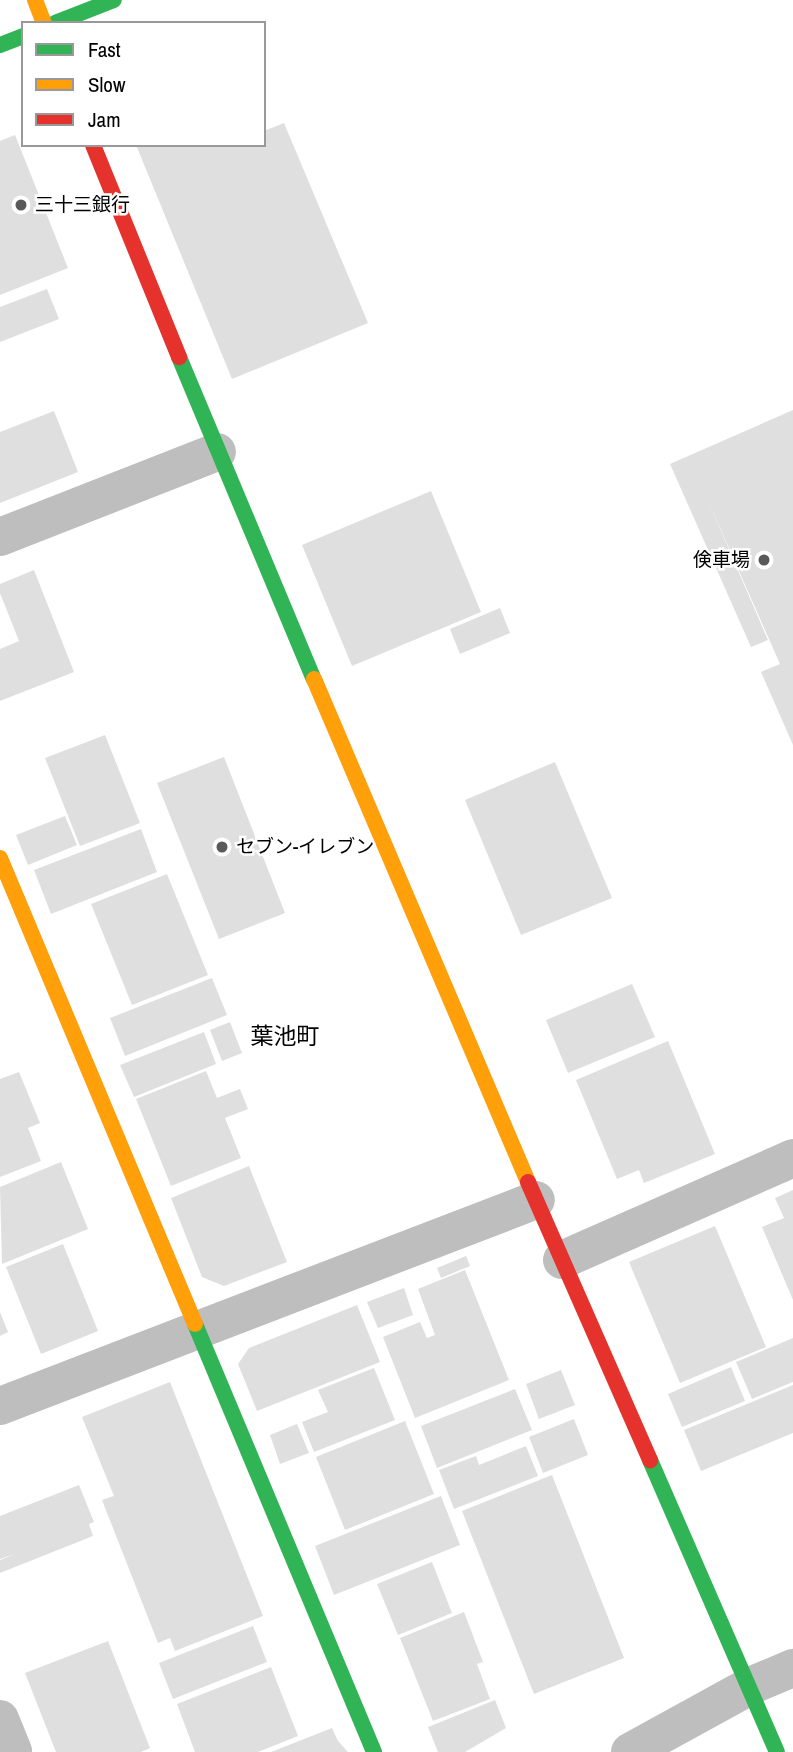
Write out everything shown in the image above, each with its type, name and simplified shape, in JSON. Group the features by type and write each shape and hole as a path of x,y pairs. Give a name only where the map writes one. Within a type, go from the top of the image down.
{"street":[{"path":"35,0 43,21"},
{"path":"60,21 114,0"},
{"path":"0,45 21,37"},
{"path":"94,147 217,452 536,1200 777,1752"},
{"path":"0,537 217,452"},
{"path":"0,858 374,1752"},
{"path":"562,1260 793,1158"},
{"path":"0,1406 536,1200"},
{"path":"630,1752 750,1686 793,1668"},
{"path":"0,1719 13,1752"}],"building":[{"path":"284,123 368,323 232,379 137,147 266,147 266,130"},
{"name":"三十三銀行","path":"15,135 68,268 0,295 0,141"},
{"path":"47,289 59,319 0,342 0,307"},
{"name":"倹車場","path":"793,410 793,745 761,672 780,664 706,496 768,640 751,647 670,464"},
{"path":"54,411 78,472 0,503 0,432"},
{"path":"431,491 481,612 352,666 302,545"},
{"path":"34,570 74,672 0,701 0,649 19,641 0,593 0,584"},
{"path":"500,608 510,633 460,654 450,629"},
{"path":"105,735 140,823 80,846 45,758"},
{"path":"224,757 285,913 219,939 157,783"},
{"path":"555,762 612,898 521,935 465,800"},
{"path":"65,816 77,845 28,865 16,835"},
{"path":"141,829 157,872 51,914 34,870"},
{"path":"167,874 208,975 132,1005 91,904"},
{"path":"212,978 227,1015 125,1056 110,1018"},
{"path":"632,984 655,1037 568,1073 546,1020"},
{"path":"230,1022 242,1053 222,1061 210,1030"},
{"path":"204,1032 216,1064 134,1097 120,1065"},
{"path":"668,1041 715,1154 644,1183 639,1170 617,1179 576,1080"},
{"path":"206,1071 217,1098 240,1089 248,1109 225,1118 241,1158 171,1186 136,1099"},
{"path":"19,1072 40,1123 28,1128 41,1161 0,1177 0,1079"},
{"path":"61,1162 88,1229 2,1264 0,1187"},
{"path":"249,1166 287,1262 224,1286 202,1277 171,1198"},
{"path":"793,1190 793,1300 762,1227 784,1218 775,1198"},
{"path":"715,1226 766,1347 680,1383 629,1262"},
{"path":"63,1244 98,1331 41,1354 6,1267"},
{"path":"466,1256 470,1266 441,1278 437,1268"},
{"path":"465,1270 509,1380 415,1418 383,1337 420,1322 427,1338 435,1335 418,1289"},
{"path":"404,1288 413,1315 378,1328 367,1302"},
{"path":"357,1305 380,1362 257,1411 238,1364 249,1348"},
{"path":"0,1312 8,1332 0,1336"},
{"path":"793,1338 793,1382 752,1399 736,1362"},
{"path":"731,1367 745,1401 682,1427 668,1394"},
{"path":"374,1368 395,1420 314,1452 302,1422 328,1412 318,1390"},
{"path":"561,1370 575,1405 539,1419 526,1384"},
{"path":"170,1382 263,1616 175,1651 170,1638 158,1643 102,1500 114,1496 82,1417"},
{"path":"793,1385 793,1433 701,1471 684,1430"},
{"path":"515,1389 532,1430 437,1468 421,1426"},
{"path":"574,1419 588,1455 543,1473 529,1437"},
{"path":"405,1421 434,1494 345,1530 316,1457"},
{"path":"297,1424 309,1453 280,1464 270,1435"},
{"path":"526,1446 538,1476 454,1509 439,1470 476,1456 479,1465"},
{"path":"552,1475 624,1658 534,1694 462,1511"},
{"path":"79,1485 94,1522 89,1524 93,1536 0,1573 0,1560 15,1554 0,1559 0,1516"},
{"path":"441,1496 460,1545 334,1595 315,1546"},
{"path":"432,1562 452,1613 398,1635 377,1584"},
{"path":"464,1612 483,1662 477,1664 490,1699 433,1721 400,1638"},
{"path":"253,1626 267,1662 173,1699 159,1663"},
{"path":"108,1641 150,1748 141,1752 56,1752 25,1673"},
{"path":"271,1667 298,1736 258,1752 195,1752 177,1704"},
{"path":"495,1700 506,1728 465,1752 438,1752 428,1727"},
{"path":"332,1728 338,1741 348,1752 271,1752"}],"traffic: fast":[{"path":"60,21 114,0"},
{"path":"0,45 21,37"},
{"path":"179,357 314,679"},
{"path":"195,1324 374,1752"},
{"path":"650,1460 777,1752"}],"traffic: slow":[{"path":"35,0 43,21"},
{"path":"314,679 528,1182"},
{"path":"0,858 195,1324"}],"traffic: jam":[{"path":"94,147 179,357"},
{"path":"528,1182 650,1460"}],"place":[{"name":"三十三銀行","path":"21,205"},
{"name":"倹車場","path":"764,560"},
{"name":"セブン-イレブン","path":"222,847"}],"district":[{"name":"葉池町","path":"285,1036"}]}
